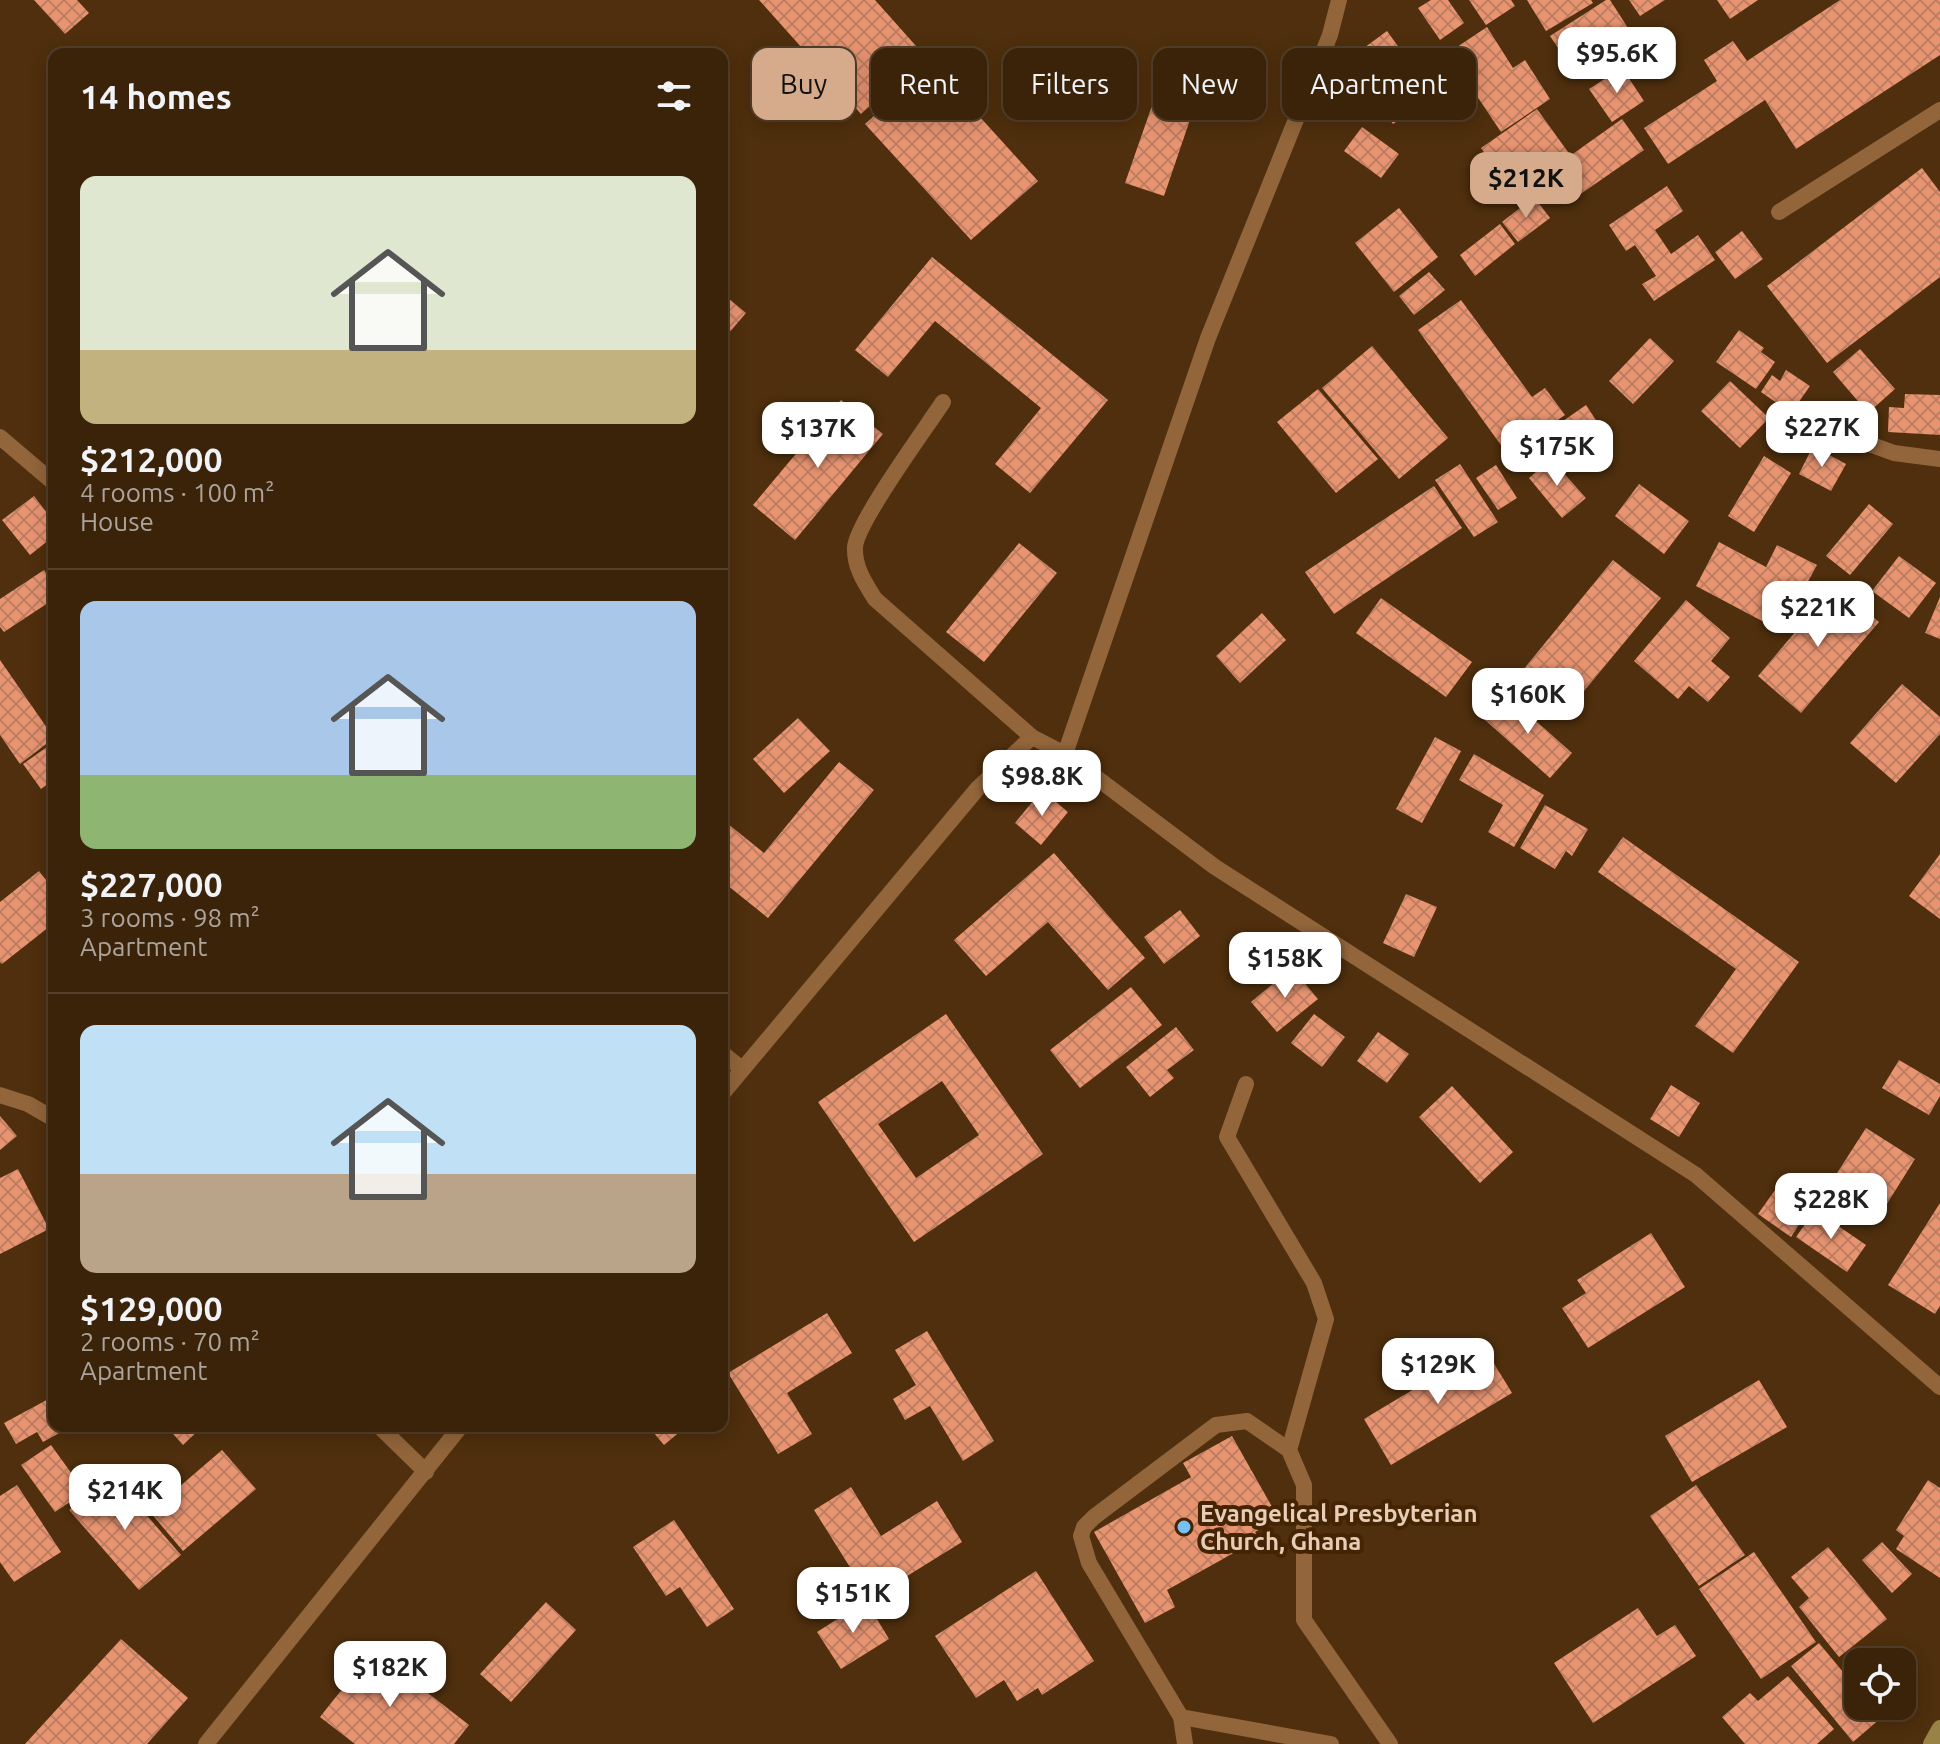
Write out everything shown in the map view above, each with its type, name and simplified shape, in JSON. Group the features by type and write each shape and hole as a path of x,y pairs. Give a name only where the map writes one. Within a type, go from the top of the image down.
{"main road":[{"path":"1931,1744 1940,1728"}],"street":[{"path":"1065,754 1208,338 1330,35 1339,0"},
{"path":"1779,212 1940,110"},
{"path":"943,402 862,529 855,546 858,570 875,599 1032,737 1065,754 1215,867 1696,1175 1940,1387"},
{"path":"1828,429 1894,453 1940,459"},
{"path":"0,437 48,478"},
{"path":"728,1086 978,788 1032,737"},
{"path":"728,1058 742,1069"},
{"path":"1246,1084 1227,1137 1314,1283 1326,1319 1289,1450"},
{"path":"0,1095 28,1104 48,1116"},
{"path":"1185,1744 1181,1717 1089,1563 1081,1536 1084,1527 1094,1517 1216,1425 1247,1421 1289,1450 1304,1485 1304,1620 1390,1744"},
{"path":"385,1432 426,1472"},
{"path":"206,1744 456,1432"},
{"path":"1181,1717 1331,1744"}],"building":[{"path":"34,0 77,0 89,13 65,34"},
{"path":"759,0 875,0 918,48 871,48 871,105 861,114 855,107 855,48 802,48"},
{"path":"1431,0 1448,0 1464,23 1440,40 1418,8"},
{"path":"1469,0 1511,0 1515,6 1486,25"},
{"path":"1527,0 1591,0 1593,3 1546,31"},
{"path":"1610,0 1637,42 1579,79 1550,36"},
{"path":"1629,0 1665,0 1640,16"},
{"path":"1717,0 1758,0 1730,19"},
{"path":"1840,0 1940,0 1940,55 1796,149 1765,100 1668,164 1644,128 1717,81 1704,60 1733,41 1747,61"},
{"path":"1487,27 1513,68 1525,60 1550,99 1501,132 1476,95 1476,48 1456,48"},
{"path":"1387,31 1399,48 1364,48"},
{"path":"1622,68 1644,101 1612,122 1589,89"},
{"path":"1153,103 1153,120 1190,120 1164,196 1125,183"},
{"path":"1537,109 1568,152 1512,192 1481,148"},
{"path":"871,119 983,120 1038,181 971,240 865,124"},
{"path":"1622,119 1644,150 1572,200 1550,170"},
{"path":"1362,127 1399,154 1381,178 1344,151"},
{"path":"1922,168 1940,192 1940,277 1827,363 1767,286"},
{"path":"1667,186 1683,211 1655,230 1671,254 1698,235 1715,260 1654,301 1642,284 1656,276 1635,245 1626,251 1609,225"},
{"path":"1534,197 1550,218 1518,242 1502,222"},
{"path":"1399,208 1438,257 1394,292 1355,243"},
{"path":"1500,224 1515,244 1475,276 1460,255"},
{"path":"1742,231 1763,259 1735,279 1715,252"},
{"path":"932,257 1108,400 1030,493 995,464 1041,408 935,321 888,377 855,350"},
{"path":"1429,272 1445,290 1414,315 1399,296"},
{"path":"728,298 746,313 728,334"},
{"path":"1461,300 1532,397 1545,388 1565,415 1508,455 1418,330"},
{"path":"1739,330 1764,348 1761,352 1775,362 1756,389 1716,362"},
{"path":"1650,338 1674,361 1633,404 1609,381"},
{"path":"1372,346 1448,438 1399,479 1322,388"},
{"path":"1860,349 1895,389 1868,413 1833,372"},
{"path":"1786,370 1810,386 1791,413 1761,392 1772,375 1780,381"},
{"path":"1730,381 1769,418 1740,448 1701,411"},
{"path":"1318,389 1378,459 1336,493 1277,422"},
{"path":"1905,394 1940,395 1940,435 1888,432 1889,407 1904,408"},
{"path":"841,400 883,434 795,540 753,505"},
{"path":"1586,405 1603,431 1568,455 1550,430"},
{"path":"1813,446 1846,464 1831,491 1799,474"},
{"path":"1764,456 1791,473 1754,532 1728,516"},
{"path":"1551,459 1586,498 1562,518 1529,478"},
{"path":"1460,464 1498,522 1474,537 1435,480"},
{"path":"1496,465 1517,498 1498,510 1476,478"},
{"path":"1639,484 1689,521 1664,554 1615,516"},
{"path":"1434,486 1462,528 1334,614 1305,572"},
{"path":"34,496 48,514 48,541 30,555 2,520"},
{"path":"1869,504 1893,524 1850,575 1826,556"},
{"path":"1719,542 1766,567 1777,545 1817,565 1781,631 1696,586"},
{"path":"1019,543 1057,573 984,662 946,632"},
{"path":"1899,556 1936,583 1909,618 1872,591"},
{"path":"1613,560 1661,598 1570,708 1523,670"},
{"path":"44,570 48,576 48,603 4,632 0,627 0,599"},
{"path":"1835,585 1879,622 1801,713 1758,676"},
{"path":"1940,597 1940,639 1925,633"},
{"path":"1381,598 1472,662 1446,697 1356,633"},
{"path":"1686,600 1730,638 1711,661 1730,677 1708,702 1689,686 1678,699 1634,661"},
{"path":"1262,613 1286,640 1240,683 1216,656"},
{"path":"0,660 48,729 48,743 20,764 0,735"},
{"path":"1902,684 1940,717 1940,734 1896,783 1850,743"},
{"path":"1507,695 1572,753 1550,778 1485,720"},
{"path":"798,718 830,751 784,793 753,759"},
{"path":"1435,737 1461,751 1422,823 1396,809"},
{"path":"48,746 48,784 41,789 23,764"},
{"path":"1474,754 1544,795 1514,847 1488,832 1503,805 1459,780"},
{"path":"839,762 874,790 768,918 728,886 728,824 764,853"},
{"path":"1042,790 1068,812 1041,845 1015,823"},
{"path":"1545,805 1588,829 1572,856 1566,851 1555,869 1520,848"},
{"path":"1623,837 1799,962 1733,1053 1695,1026 1736,969 1598,872"},
{"path":"1054,853 1145,958 1108,990 1048,922 986,976 954,940"},
{"path":"1940,854 1940,919 1909,896"},
{"path":"39,871 48,882 48,928 2,964 0,962 0,902"},
{"path":"1406,894 1437,907 1414,957 1383,943"},
{"path":"1180,910 1200,936 1164,964 1144,937"},
{"path":"1292,968 1318,999 1277,1032 1251,1002"},
{"path":"1131,987 1162,1025 1080,1088 1050,1050"},
{"path":"946,1014 1043,1154 914,1242 818,1102","holes":["942,1081 979,1135 916,1178 878,1124"]},
{"path":"1314,1014 1345,1037 1322,1067 1291,1043"},
{"path":"1176,1027 1194,1050 1167,1070 1174,1078 1150,1097 1126,1067"},
{"path":"1378,1032 1409,1054 1387,1083 1357,1061"},
{"path":"1899,1060 1940,1084 1940,1096 1929,1115 1882,1088"},
{"path":"1671,1085 1700,1103 1679,1137 1650,1119"},
{"path":"1452,1086 1513,1152 1480,1183 1419,1117"},
{"path":"0,1116 17,1136 0,1150"},
{"path":"1866,1128 1915,1159 1880,1215 1830,1184"},
{"path":"18,1169 48,1230 0,1254 0,1178"},
{"path":"1780,1183 1812,1205 1791,1237 1758,1214"},
{"path":"1940,1203 1940,1306 1935,1314 1888,1285"},
{"path":"1815,1210 1866,1245 1847,1272 1796,1237"},
{"path":"1651,1233 1685,1287 1588,1348 1562,1308 1586,1293 1577,1280"},
{"path":"827,1313 852,1353 787,1393 812,1434 778,1454 728,1373"},
{"path":"927,1331 994,1441 963,1461 930,1406 905,1420 893,1399 916,1385 895,1350"},
{"path":"1484,1347 1512,1393 1391,1465 1364,1419"},
{"path":"1759,1380 1787,1427 1692,1482 1665,1436"},
{"path":"48,1399 48,1432 61,1432 43,1442 37,1432 16,1444 4,1423"},
{"path":"171,1432 197,1432 183,1445"},
{"path":"653,1432 680,1432 664,1445"},
{"name":"Evangelical Presbyterian Church, Ghana","path":"1232,1436 1279,1519 1255,1532 1259,1539 1167,1590 1175,1607 1145,1623 1094,1532 1191,1477 1183,1463"},
{"path":"51,1445 85,1492 55,1512 21,1465"},
{"path":"222,1450 256,1489 183,1551 150,1512"},
{"path":"111,1474 181,1555 139,1590 69,1510"},
{"path":"1928,1480 1940,1488 1940,1578 1896,1549 1904,1536 1896,1530"},
{"path":"17,1485 61,1552 14,1582 0,1562 0,1496"},
{"path":"1696,1485 1745,1555 1699,1586 1650,1516"},
{"path":"851,1487 881,1536 937,1501 962,1542 870,1599 814,1510"},
{"path":"674,1520 734,1609 707,1627 680,1587 666,1596 633,1547"},
{"path":"1882,1542 1912,1574 1892,1593 1862,1560"},
{"path":"1828,1547 1887,1619 1850,1648 1844,1648 1844,1653 1839,1657 1799,1607 1809,1598 1791,1577"},
{"path":"1754,1552 1816,1642 1761,1679 1699,1589"},
{"path":"1036,1571 1094,1661 1042,1695 1038,1688 1017,1701 1004,1680 976,1698 935,1636"},
{"path":"866,1601 889,1639 841,1669 817,1632"},
{"path":"546,1602 576,1630 511,1702 480,1674"},
{"path":"1638,1608 1657,1636 1675,1625 1696,1656 1593,1723 1554,1663"},
{"path":"121,1639 188,1698 147,1744 25,1744"},
{"path":"1819,1643 1844,1673 1844,1720 1879,1720 1853,1742 1791,1666"},
{"path":"373,1650 469,1725 454,1744 355,1744 320,1717"},
{"path":"1788,1676 1834,1729 1817,1744 1745,1744 1722,1717 1750,1693 1758,1701"}],"place":[{"name":"Evangelical Presbyterian Church, Ghana","path":"1184,1527"}]}
